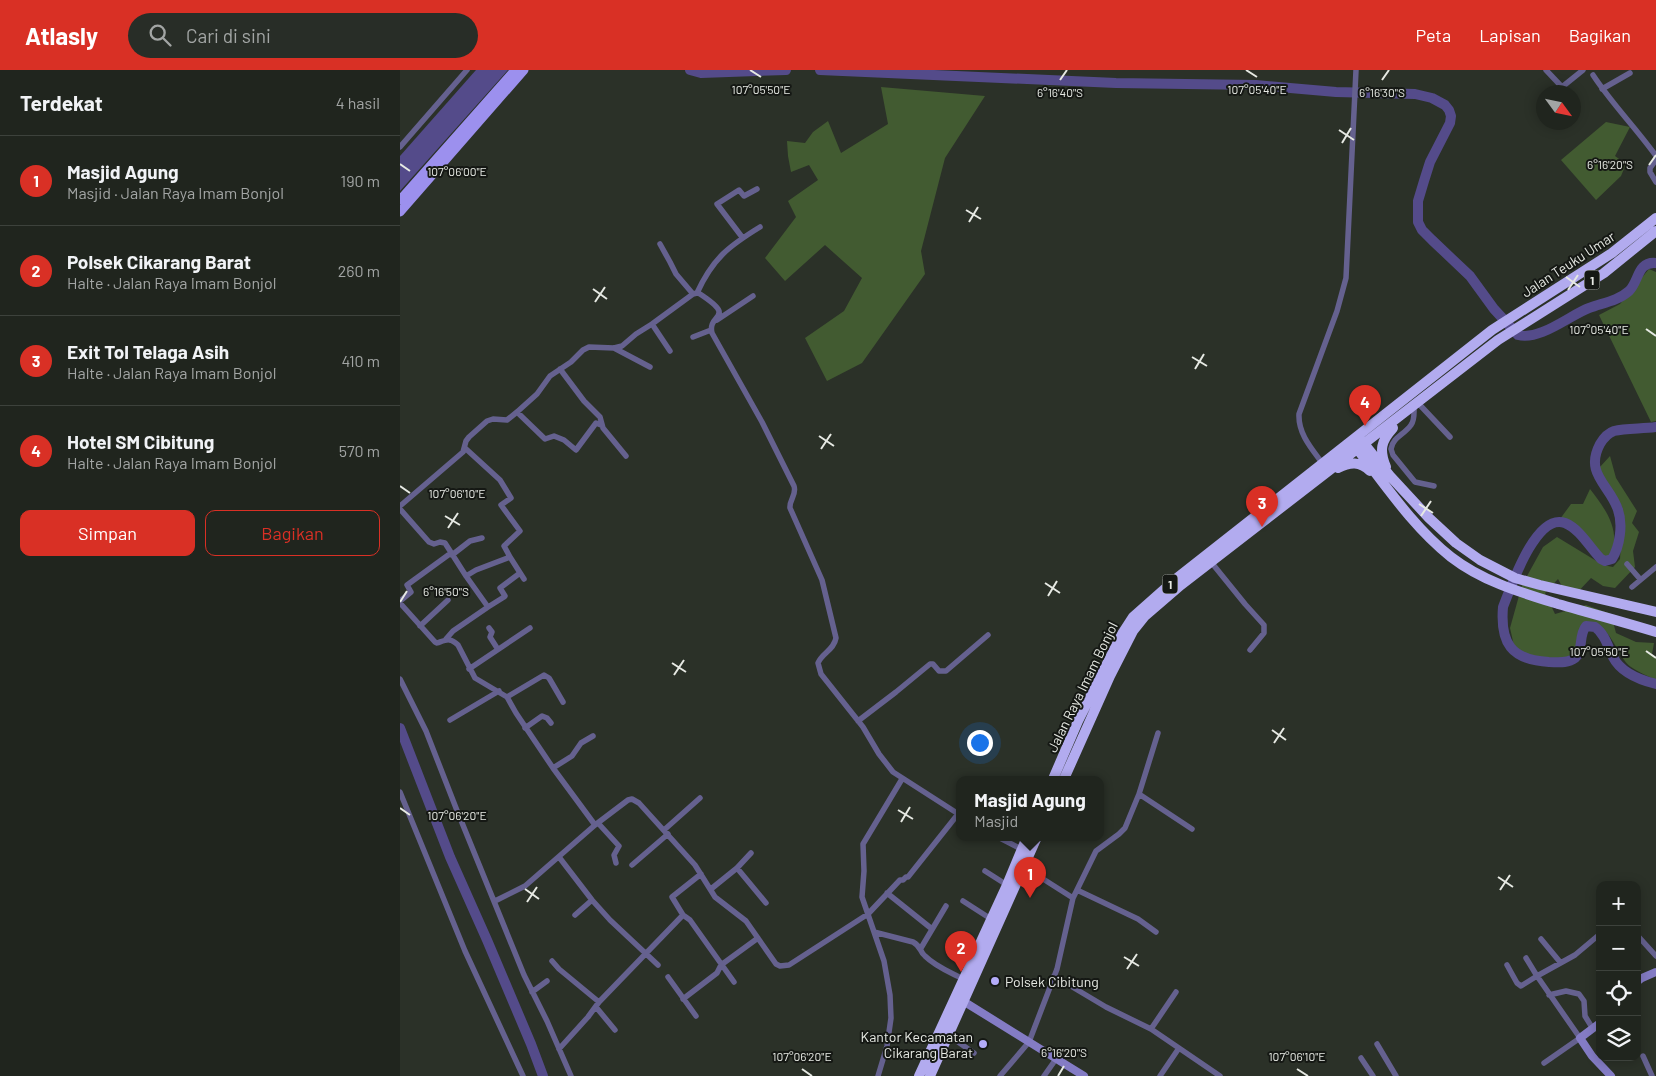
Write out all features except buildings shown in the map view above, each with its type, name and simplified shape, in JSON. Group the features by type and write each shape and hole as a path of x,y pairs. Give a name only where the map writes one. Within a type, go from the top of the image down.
{"highway":[{"name":"Jalan Teuku Umar","path":"1492,330 1612,253 1656,218"},
{"name":"Jalan Teuku Umar","path":"1498,340 1604,273 1656,232"},
{"name":"Jalan Raya Imam Bonjol","path":"1065,776 1110,676 1133,631 1145,616 1211,562 1319,479 1358,443 1492,330"},
{"name":"Jalan Raya Imam Bonjol","path":"1054,776 1112,650 1133,617 1177,578 1323,464 1414,406 1498,340"},
{"path":"1386,479 1382,456 1383,442 1386,436 1414,406"},
{"path":"1358,443 1426,533 1442,550 1469,570 1496,583 1535,597 1656,632"},
{"path":"1319,479 1342,466 1357,463 1365,466 1386,479 1446,535 1480,560 1515,578 1540,586 1656,612"},
{"path":"930,1076 1026,855 1027,841"},
{"path":"919,1076 1006,885 1035,841"}],"main road":[{"path":"401,209 506,86 515,70"},
{"path":"400,200 506,86 524,70"}],"street":[{"path":"400,147 467,70"},
{"path":"1323,464 1298,424 1299,414 1337,311 1346,278 1356,70"},
{"path":"1546,70 1562,87 1583,70"},
{"path":"1602,89 1630,73"},
{"path":"1593,75 1602,89 1645,141 1656,158 1650,168 1650,172 1656,182"},
{"path":"742,237 717,204 739,190 744,196 757,189"},
{"path":"488,607 443,542 434,544 429,542 400,507 457,458 463,452 469,437 487,421 493,419 507,420 537,394 550,376 571,362 586,348 614,348 622,346 695,293 728,247 760,227"},
{"path":"660,244 676,274 695,293 716,304 718,308 718,316 711,330 693,337"},
{"path":"716,320 753,296"},
{"path":"652,324 670,351"},
{"path":"711,330 794,486 795,493 790,502 790,508 820,573 836,638 832,647 821,657 818,666 821,674 858,721 893,772 956,813"},
{"path":"614,348 650,367"},
{"path":"560,369 584,401 600,417 601,424 626,456"},
{"path":"1414,406 1450,437"},
{"path":"1414,406 1412,424 1395,439 1391,449 1415,482 1434,486"},
{"path":"517,412 545,439 554,436 568,443 576,450 596,423 601,424"},
{"path":"465,448 500,480 511,498 501,506 520,531 504,546 522,576 500,588 504,597 453,631 446,639 437,643 434,642 400,602 411,592 407,585 470,542 482,538"},
{"path":"466,576 476,570 510,557"},
{"path":"1211,562 1264,625 1264,633 1250,650"},
{"path":"1627,564 1640,579"},
{"path":"1632,587 1656,567"},
{"path":"420,626 448,600"},
{"path":"490,628 492,632 490,637 497,648"},
{"path":"469,669 497,648 530,628"},
{"path":"858,721 930,664 933,664 939,671 946,671 988,635"},
{"path":"446,639 456,643 469,669 479,681 507,697 525,728 553,768 597,824 619,846 614,855 616,863"},
{"path":"507,697 544,675 548,678 563,702"},
{"path":"400,679 426,731 532,992 571,1076"},
{"path":"450,720 499,691"},
{"path":"525,728 542,716 551,723"},
{"path":"1000,1076 1029,1042 1054,976 1076,890 1096,851 1125,828 1140,794 1158,733"},
{"path":"553,768 572,756 581,743 593,736"},
{"path":"878,1076 887,1046 891,1006 886,968 862,897 863,844 902,779"},
{"path":"400,792 442,897 523,1076"},
{"path":"1140,794 1192,829"},
{"path":"632,865 700,798"},
{"path":"495,901 525,886 597,824 628,800 632,799 639,803 695,865 719,900 746,921 776,964 784,967 868,914 900,880 908,877 956,819"},
{"path":"1004,841 1026,855 1040,872 1040,877 1073,898"},
{"path":"710,889 737,868 751,853"},
{"path":"559,857 592,900 658,965"},
{"path":"737,868 766,903"},
{"path":"984,871 1006,885"},
{"path":"701,874 672,897 734,982"},
{"path":"1076,890 1134,917 1156,932"},
{"path":"888,893 932,929"},
{"path":"575,915 592,900"},
{"path":"963,901 991,919"},
{"path":"921,948 946,906"},
{"path":"560,1049 597,1005 683,914"},
{"path":"874,932 913,942 921,948 924,956 932,962 963,979"},
{"path":"1507,965 1519,986 1524,985 1574,954 1596,937"},
{"path":"683,999 717,973 721,965 758,938"},
{"path":"1541,939 1560,962"},
{"path":"1641,939 1656,956"},
{"path":"1526,958 1592,1056 1612,1076"},
{"path":"552,961 597,1005 615,1030"},
{"path":"1641,980 1656,972"},
{"path":"1054,976 1106,1007 1151,1029 1220,1076"},
{"path":"668,977 696,1016"},
{"path":"532,992 547,981"},
{"path":"1544,1063 1596,1026 1585,1016 1584,1001 1579,994 1566,991 1549,994"},
{"path":"1151,1029 1176,992"},
{"path":"963,1001 1084,1076"},
{"path":"948,1035 974,1053"},
{"path":"1377,1044 1396,1076"},
{"path":"1160,1076 1179,1048"},
{"path":"1643,1056 1652,1076"},
{"path":"1361,1058 1373,1076"},
{"path":"1044,1076 1056,1059"}],"green space":[{"path":"881,87 985,96 945,158 921,251 925,274 862,363 827,381 805,338 844,311 862,278 825,245 785,281 765,258 796,217 788,201 818,180 809,165 791,172 787,141 805,143 813,132 828,121 841,153 888,124"},
{"path":"1606,122 1630,127 1615,156 1626,164 1621,176 1596,200 1561,160"},
{"path":"1649,269 1656,272 1656,421 1651,422 1599,315 1620,304"},
{"path":"1610,456 1616,478 1637,511 1632,523 1639,532 1633,551 1635,567 1615,588 1603,586 1591,578 1573,597 1564,590 1558,579 1545,593 1555,614 1586,605 1611,614 1616,633 1636,642 1654,643 1652,654 1656,657 1656,680 1631,667 1604,630 1597,627 1588,628 1578,635 1575,656 1563,664 1531,664 1522,658 1515,650 1510,628 1522,585 1543,547 1557,537 1603,565 1613,567 1620,559 1622,526 1599,479 1599,468"},
{"path":"1590,489 1606,512 1613,528 1614,546 1612,556 1603,559 1593,551 1577,531 1560,519 1571,504 1583,504"}],"shaded area":[{"path":"476,70 508,70 400,191 400,156"}],"waterway":[{"path":"690,70 701,73 786,70"},
{"path":"820,70 1116,83 1256,85 1336,92 1415,94 1432,98 1445,105 1451,116 1450,123 1430,162 1424,181 1418,201 1418,222 1422,230 1470,276 1494,309 1518,335 1527,336 1545,331 1581,311 1620,297 1629,291 1645,265 1656,263"},
{"path":"1656,427 1614,431 1601,442 1596,454 1595,463 1600,479 1614,501 1620,516 1620,535 1612,559 1605,561 1601,559 1580,534 1570,526 1565,523 1554,523 1544,529 1526,553 1503,607 1506,640 1517,653 1525,658 1549,662 1572,660 1578,655 1582,634 1586,626 1595,627 1604,637 1616,663 1626,672 1637,678 1656,684"},
{"path":"400,728 450,857 487,940 543,1076"}],"place":[{"name":"Hotel SM Cibitung","path":"1365,426"},
{"name":"Exit Tol Telaga Asih","path":"1262,527"},
{"name":"Masjid Agung","path":"1030,898"},
{"name":"Polsek Cikarang Barat","path":"961,972"},
{"name":"Polsek Cibitung","path":"995,981"},
{"name":"Kantor Kecamatan Cikarang Barat","path":"983,1044"}]}
